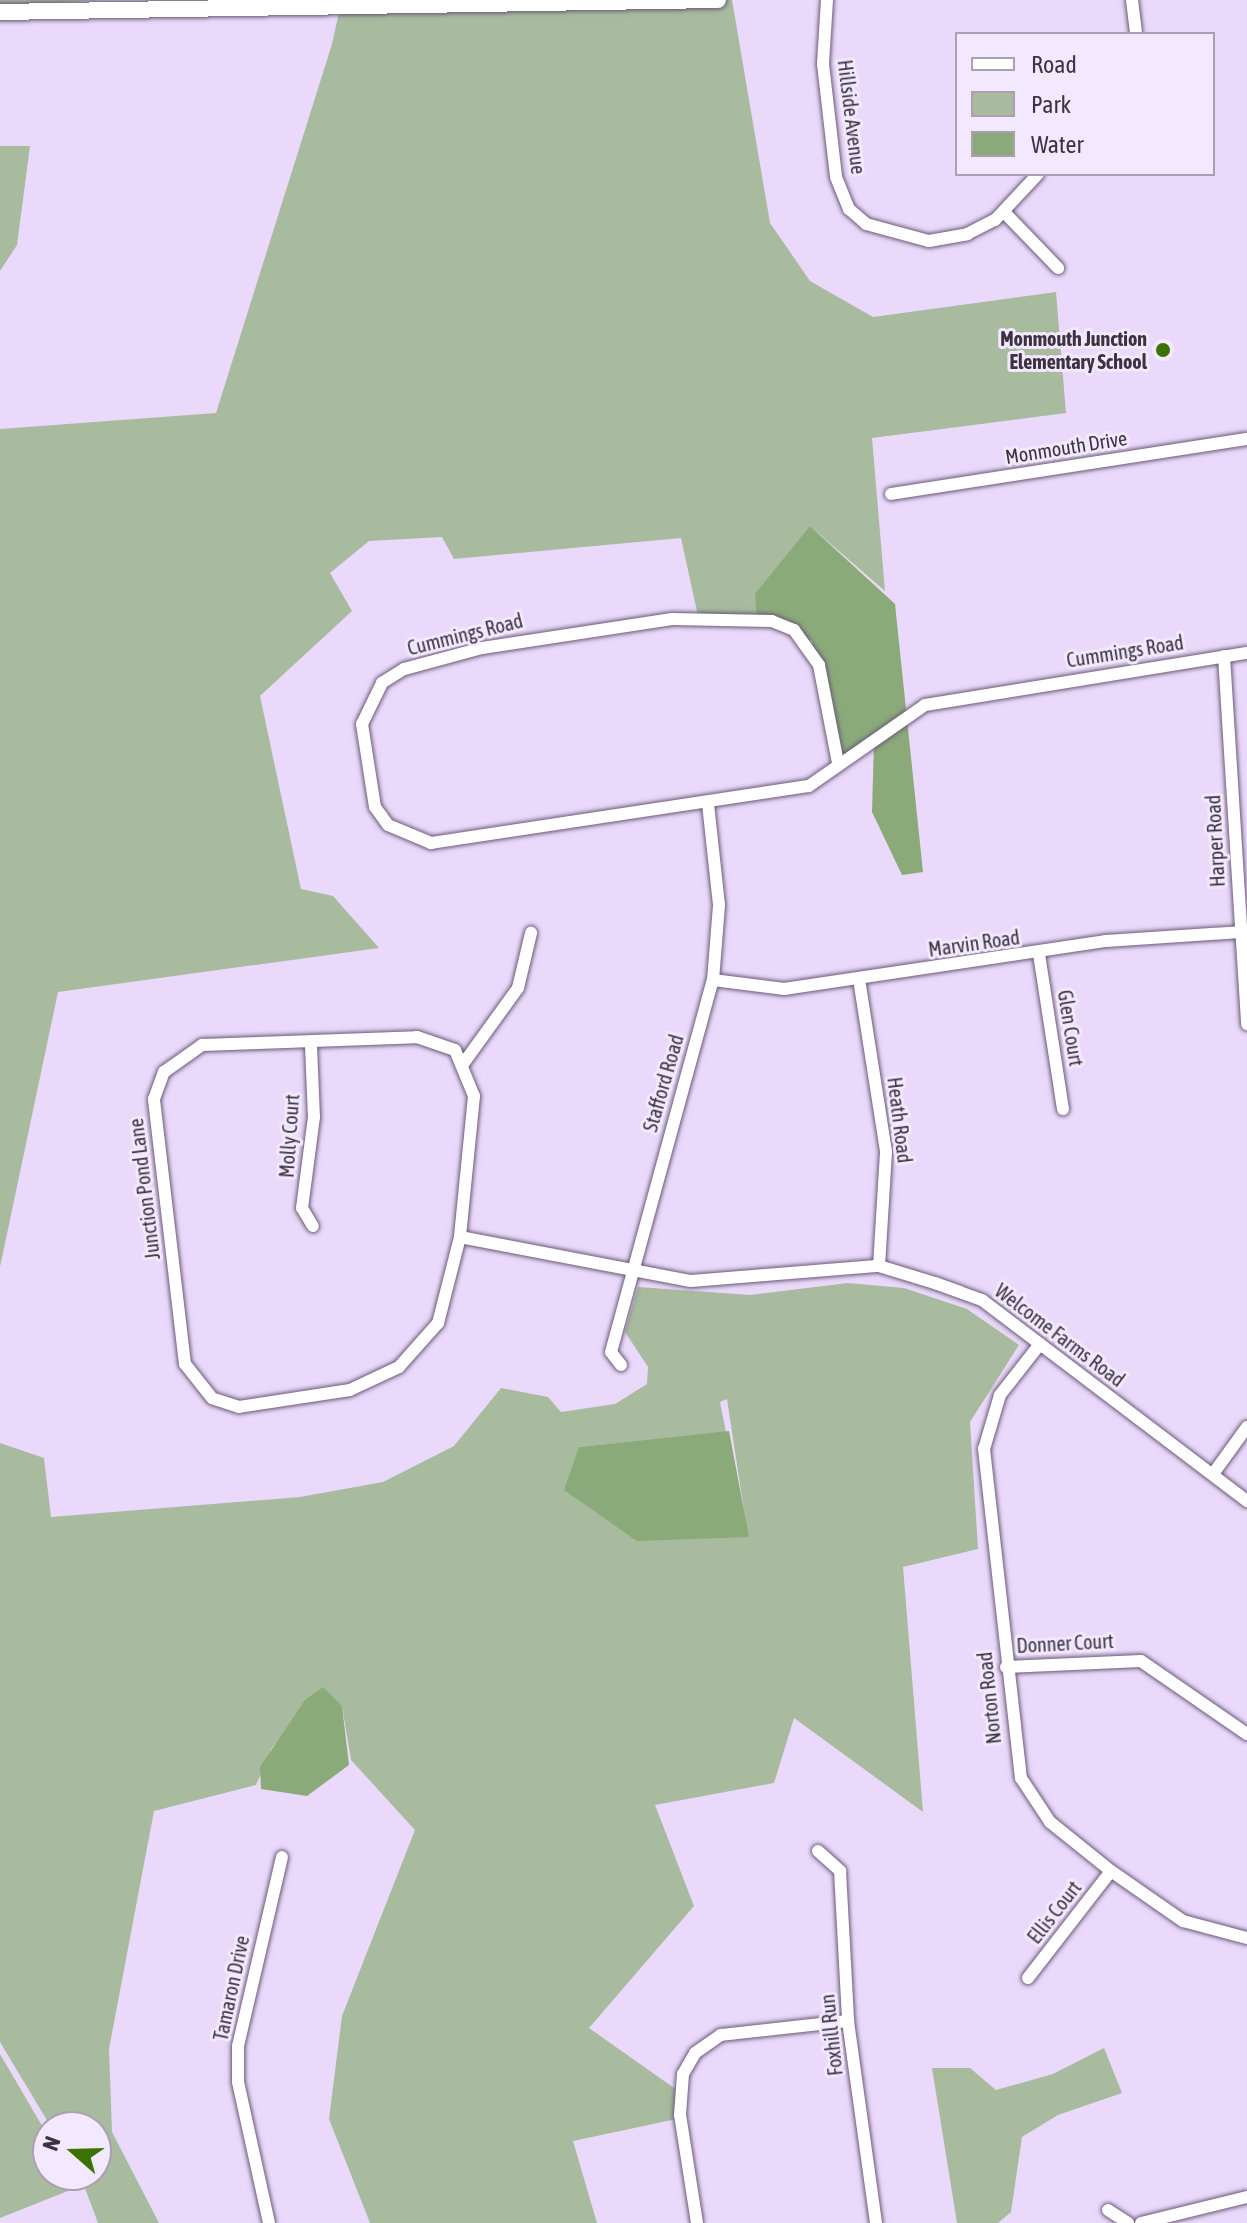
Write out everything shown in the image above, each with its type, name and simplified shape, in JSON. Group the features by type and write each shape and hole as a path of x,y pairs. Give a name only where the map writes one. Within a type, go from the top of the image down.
{"street":[{"path":"0,12 718,0"},
{"name":"Hillside Avenue","path":"827,0 823,64 836,177 849,209 866,224 929,241 967,234 1004,212 1036,176"},
{"path":"1132,0 1136,32"},
{"path":"1004,212 1058,268"},
{"name":"Monmouth Drive","path":"891,494 1247,439"},
{"name":"Cummings Road","path":"838,763 819,665 794,630 772,621 672,619 482,648 404,669 367,703 362,724 375,807 410,838 431,843 708,804 809,786 925,705 1247,653"},
{"name":"Harper Road","path":"1224,656 1247,1024"},
{"name":"Stafford Road","path":"621,1365 611,1352 713,980 719,905 708,804"},
{"name":"Marvin Road","path":"713,980 784,989 1039,954 1106,941 1240,932"},
{"path":"463,1064 518,988 531,933"},
{"name":"Glen Court","path":"1039,954 1063,1109"},
{"name":"Heath Road","path":"859,979 886,1152 879,1266"},
{"name":"Junction Pond Lane","path":"417,1037 455,1050 474,1096 475,1134 460,1237 438,1323 399,1367 374,1382 239,1407 195,1382 185,1364 154,1099 164,1072 202,1045 311,1046 417,1037"},
{"name":"Molly Court","path":"311,1046 314,1117 302,1208 313,1226"},
{"path":"460,1237 633,1266"},
{"name":"Welcome Farms Road","path":"633,1266 691,1281 749,1282 879,1266 982,1300 1247,1501"},
{"name":"Norton Road","path":"1040,1344 1000,1395 984,1449 1015,1752 1027,1790 1050,1822 1111,1871 1196,1927 1247,1938"},
{"path":"1213,1474 1247,1427"},
{"name":"Donner Court","path":"1006,1667 1141,1661 1247,1734"},
{"name":"Foxhill Run","path":"818,1851 840,1871 848,2021 876,2223"},
{"name":"Tamaron Drive","path":"269,2223 238,2082 238,2046 282,1857"},
{"name":"Ellis Court","path":"1028,1978 1111,1871"},
{"path":"697,2223 680,2115 683,2074 695,2053 721,2035 848,2021"},
{"path":"1141,2223 1247,2197"},
{"path":"1108,2210 1128,2223"}],"green space":[{"path":"0,0 100,0 0,7"},
{"path":"320,0 732,0 770,223 810,281 873,317 1056,292 1066,413 872,438 885,591 810,526 757,618 698,616 681,538 454,559 442,537 369,541 330,573 352,611 260,696 301,889 333,896 379,948 58,992 0,1267 0,429 216,413 332,44 340,8"},
{"path":"0,146 30,146 17,245 0,271"},
{"path":"848,1283 904,1288 967,1309 1019,1345 970,1422 978,1549 903,1567 923,1812 794,1718 774,1783 655,1805 694,1906 589,2028 684,2095 686,2117 573,2141 597,2223 370,2223 329,2119 342,2016 415,1830 351,1760 342,1706 320,1689 272,1748 256,1785 154,1811 109,2049 111,2111 41,2111 0,2042 0,1443 44,1458 51,1517 300,1497 383,1482 454,1446 501,1388 548,1397 561,1412 615,1404 647,1384 648,1367 625,1332 638,1287 750,1295","holes":["727,1399 748,1537 579,1447 726,1432 720,1402"]},
{"path":"1104,2048 1122,2093 1058,2115 1022,2137 1011,2212 998,2223 957,2223 932,2068 970,2068 996,2090 1053,2074"},
{"path":"0,2054 33,2111 32,2191 68,2191 0,2218"},
{"path":"112,2132 159,2223 98,2223 86,2191 112,2191"}],"water":[{"path":"810,526 895,604 923,872 902,875 872,812 874,740 837,766 812,641 757,618 755,594"},
{"path":"729,1431 749,1537 637,1541 564,1490 579,1447"},
{"path":"323,1687 342,1706 349,1765 307,1796 261,1789 260,1767 305,1700"}],"place":[{"name":"Monmouth Junction Elementary School","path":"1163,350"}]}
